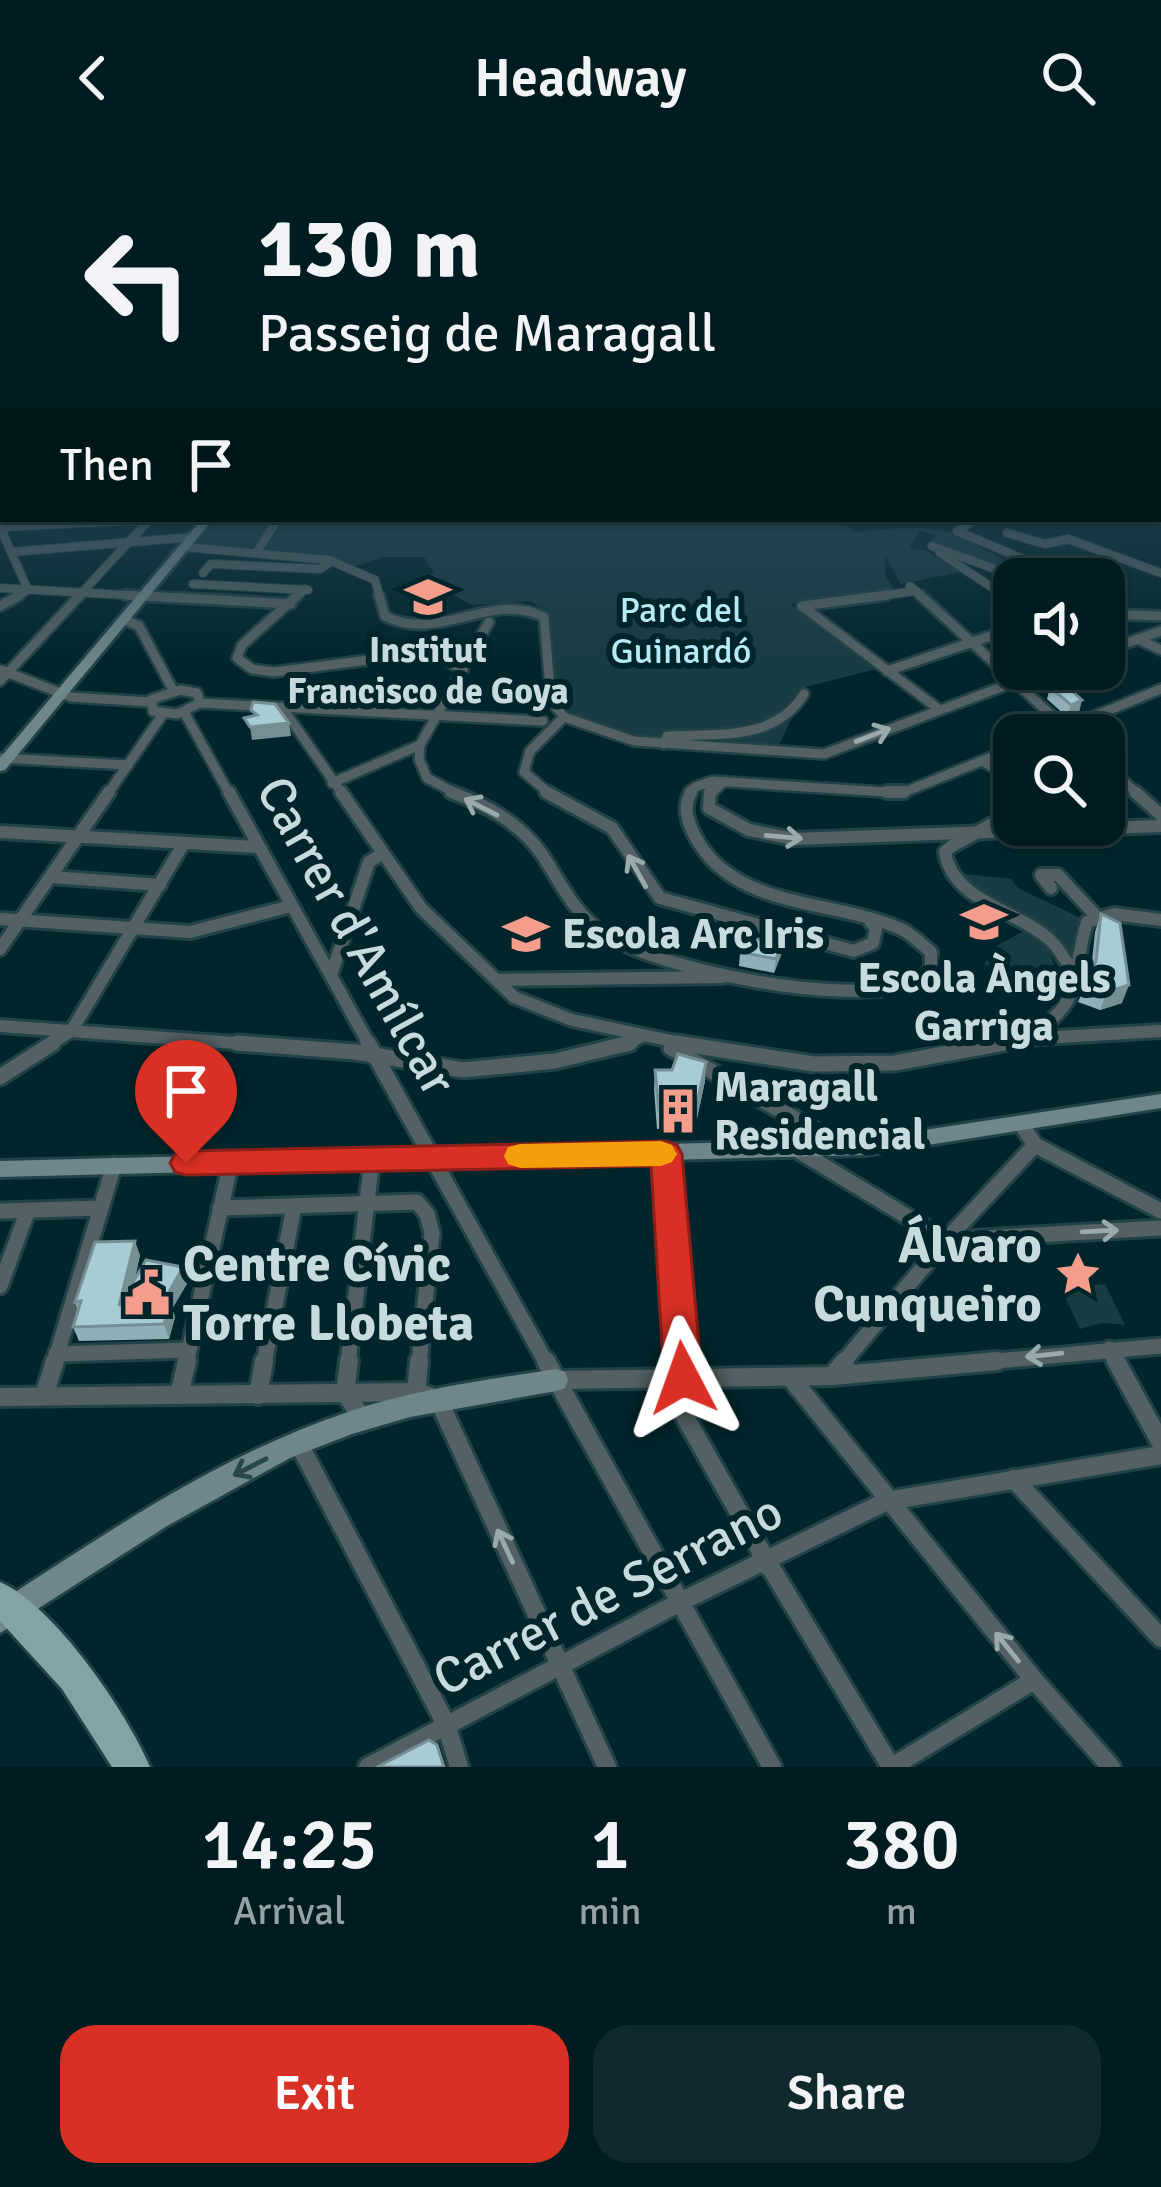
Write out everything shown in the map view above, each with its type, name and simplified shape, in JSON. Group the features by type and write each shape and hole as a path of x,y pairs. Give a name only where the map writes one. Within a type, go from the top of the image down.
{"main road":[{"path":"4,1610 87,1696 132,1767"}],"street":[{"path":"28,590 2,524 61,522"},
{"path":"148,522 3,674 62,694 150,702 172,690 193,691 200,703"},
{"path":"3,761 206,522"},
{"path":"256,553 276,522"},
{"path":"971,522 957,531 1015,558"},
{"path":"1007,533 1048,544 1068,539 1161,575"},
{"path":"9,551 189,542 332,561 375,580 386,616 405,626 520,607 537,610 544,616 551,701 564,717 605,734 664,744 824,754 993,689"},
{"path":"993,568 932,546 993,588"},
{"path":"0,569 9,551"},
{"path":"332,561 320,569 211,564 196,580 307,587 242,645 237,658 247,668 272,672 426,655 463,670"},
{"path":"1146,568 1161,562"},
{"path":"0,588 291,604"},
{"path":"940,710 802,606 913,589 993,662"},
{"path":"0,606 28,590"},
{"path":"1125,615 1161,616"},
{"path":"125,620 139,626 172,690"},
{"path":"489,622 420,745 418,765 430,784 476,802 520,830 570,903 607,936 635,951 811,989 869,992 908,986 929,974 933,956 923,942 904,930 733,881 718,872 685,813 685,795 690,787 724,781 902,793 993,757"},
{"path":"1125,644 1161,631"},
{"path":"887,671 993,635"},
{"path":"1138,639 1161,650"},
{"path":"1108,714 1161,689"},
{"path":"1024,690 1050,714"},
{"path":"664,744 667,736 773,725 793,713 804,694"},
{"path":"150,702 153,710 164,714 184,712 200,703 543,721"},
{"path":"282,707 421,908 514,997 572,1019 730,1054 834,1064 895,1064 1023,1039 1161,1031"},
{"name":"Carrer d'Amílcar","path":"184,712 772,1767"},
{"path":"0,949 164,714"},
{"path":"564,717 530,751 524,772 539,793 617,833 640,878 660,898 854,951 873,943 876,929 869,920"},
{"path":"332,783 420,745"},
{"path":"3,761 128,765"},
{"path":"983,761 993,768"},
{"path":"724,781 710,791 709,808 753,834 794,839 1161,826"},
{"path":"1125,783 1161,815"},
{"path":"993,826 947,850 944,860 950,876 1052,942 1065,969 1080,977"},
{"path":"0,832 257,847"},
{"path":"0,1078 72,1030 184,843"},
{"path":"331,975 369,862 380,855"},
{"path":"1051,888 1041,875 1058,875 1096,917"},
{"path":"51,877 160,884"},
{"path":"0,919 210,929 291,907"},
{"path":"1023,1039 1066,1009 1080,977 1087,922 1114,914 1161,920"},
{"path":"490,978 511,983 743,977"},
{"path":"0,1026 375,1055 430,1068 508,1068 647,1038"},
{"path":"647,1038 845,1148"},
{"path":"0,1168 845,1148 1161,1101"},
{"path":"1021,1124 1035,1145 1161,1211"},
{"path":"832,1376 946,1240 1035,1145"},
{"path":"798,1150 946,1240 1161,1228"},
{"path":"666,1154 673,1378 762,1553 760,1562 771,1568 892,1767 1034,1680"},
{"path":"363,1419 345,1393 372,1159"},
{"path":"179,1395 231,1162"},
{"path":"44,1396 114,1165"},
{"path":"220,1208 417,1202 428,1214 423,1398 607,1767"},
{"path":"259,1395 294,1206"},
{"path":"0,1211 101,1208"},
{"path":"0,1286 28,1210"},
{"path":"0,1397 345,1393 423,1398 556,1380 832,1376 1161,1346"},
{"path":"1109,1349 1161,1444"},
{"path":"56,1354 189,1351"},
{"path":"791,1378 1034,1680 1111,1767"},
{"path":"4,1610 298,1442 423,1398"},
{"path":"298,1442 446,1724 459,1767"},
{"name":"Carrer de Serrano","path":"368,1767 680,1602 887,1501 1161,1455"},
{"path":"1013,1479 1161,1638"}],"green space":[{"path":"216,522 271,522 252,551 197,543"},
{"name":"Parc del Guinardó","path":"280,522 843,522 854,532 915,528 939,530 1000,558 993,558 993,566 930,542 936,536 920,530 909,548 925,550 961,572 901,584 885,556 885,575 894,589 791,604 876,669 806,687 778,748 662,742 604,730 557,703 549,613 530,601 471,605 421,575 434,573 424,557 382,557 354,567 332,558 263,549"},
{"path":"956,873 1011,879 1018,888 1081,918 1075,928 1072,967 1047,931"},
{"path":"1026,930 1049,951 1058,975 984,965 994,947"},
{"path":"1105,1284 1125,1325 1102,1323 1080,1329 1061,1288"}],"building":[{"path":"1054,690 1071,690 1082,700 1071,705"},
{"path":"253,702 275,704 289,723 250,727 244,718 257,715 251,710"},
{"path":"1101,914 1120,923 1129,985 1107,992 1085,984 1096,961"},
{"path":"748,936 783,941 776,959 740,952"},
{"path":"678,1054 706,1062 696,1108 659,1110 655,1070 672,1070"},
{"path":"135,1241 119,1306 146,1260 183,1267 164,1301 170,1303 164,1324 73,1327 81,1301 75,1302 95,1242"},
{"path":"429,1740 437,1745 444,1767 377,1767"}],"slow traffic":[{"path":"520,1156 661,1154"}],"place":[{"name":"Institut Francisco de Goya","path":"428,597"},
{"name":"Escola Àngels Garriga","path":"984,922"},
{"name":"Escola Arc Iris","path":"526,934"},
{"name":"Maragall Residencial","path":"678,1111"},
{"name":"Álvaro Cunqueiro","path":"1078,1274"},
{"name":"Centre Cívic Torre Llobeta","path":"147,1293"}],"route":[{"path":"186,1163 666,1154 683,1378"}]}
